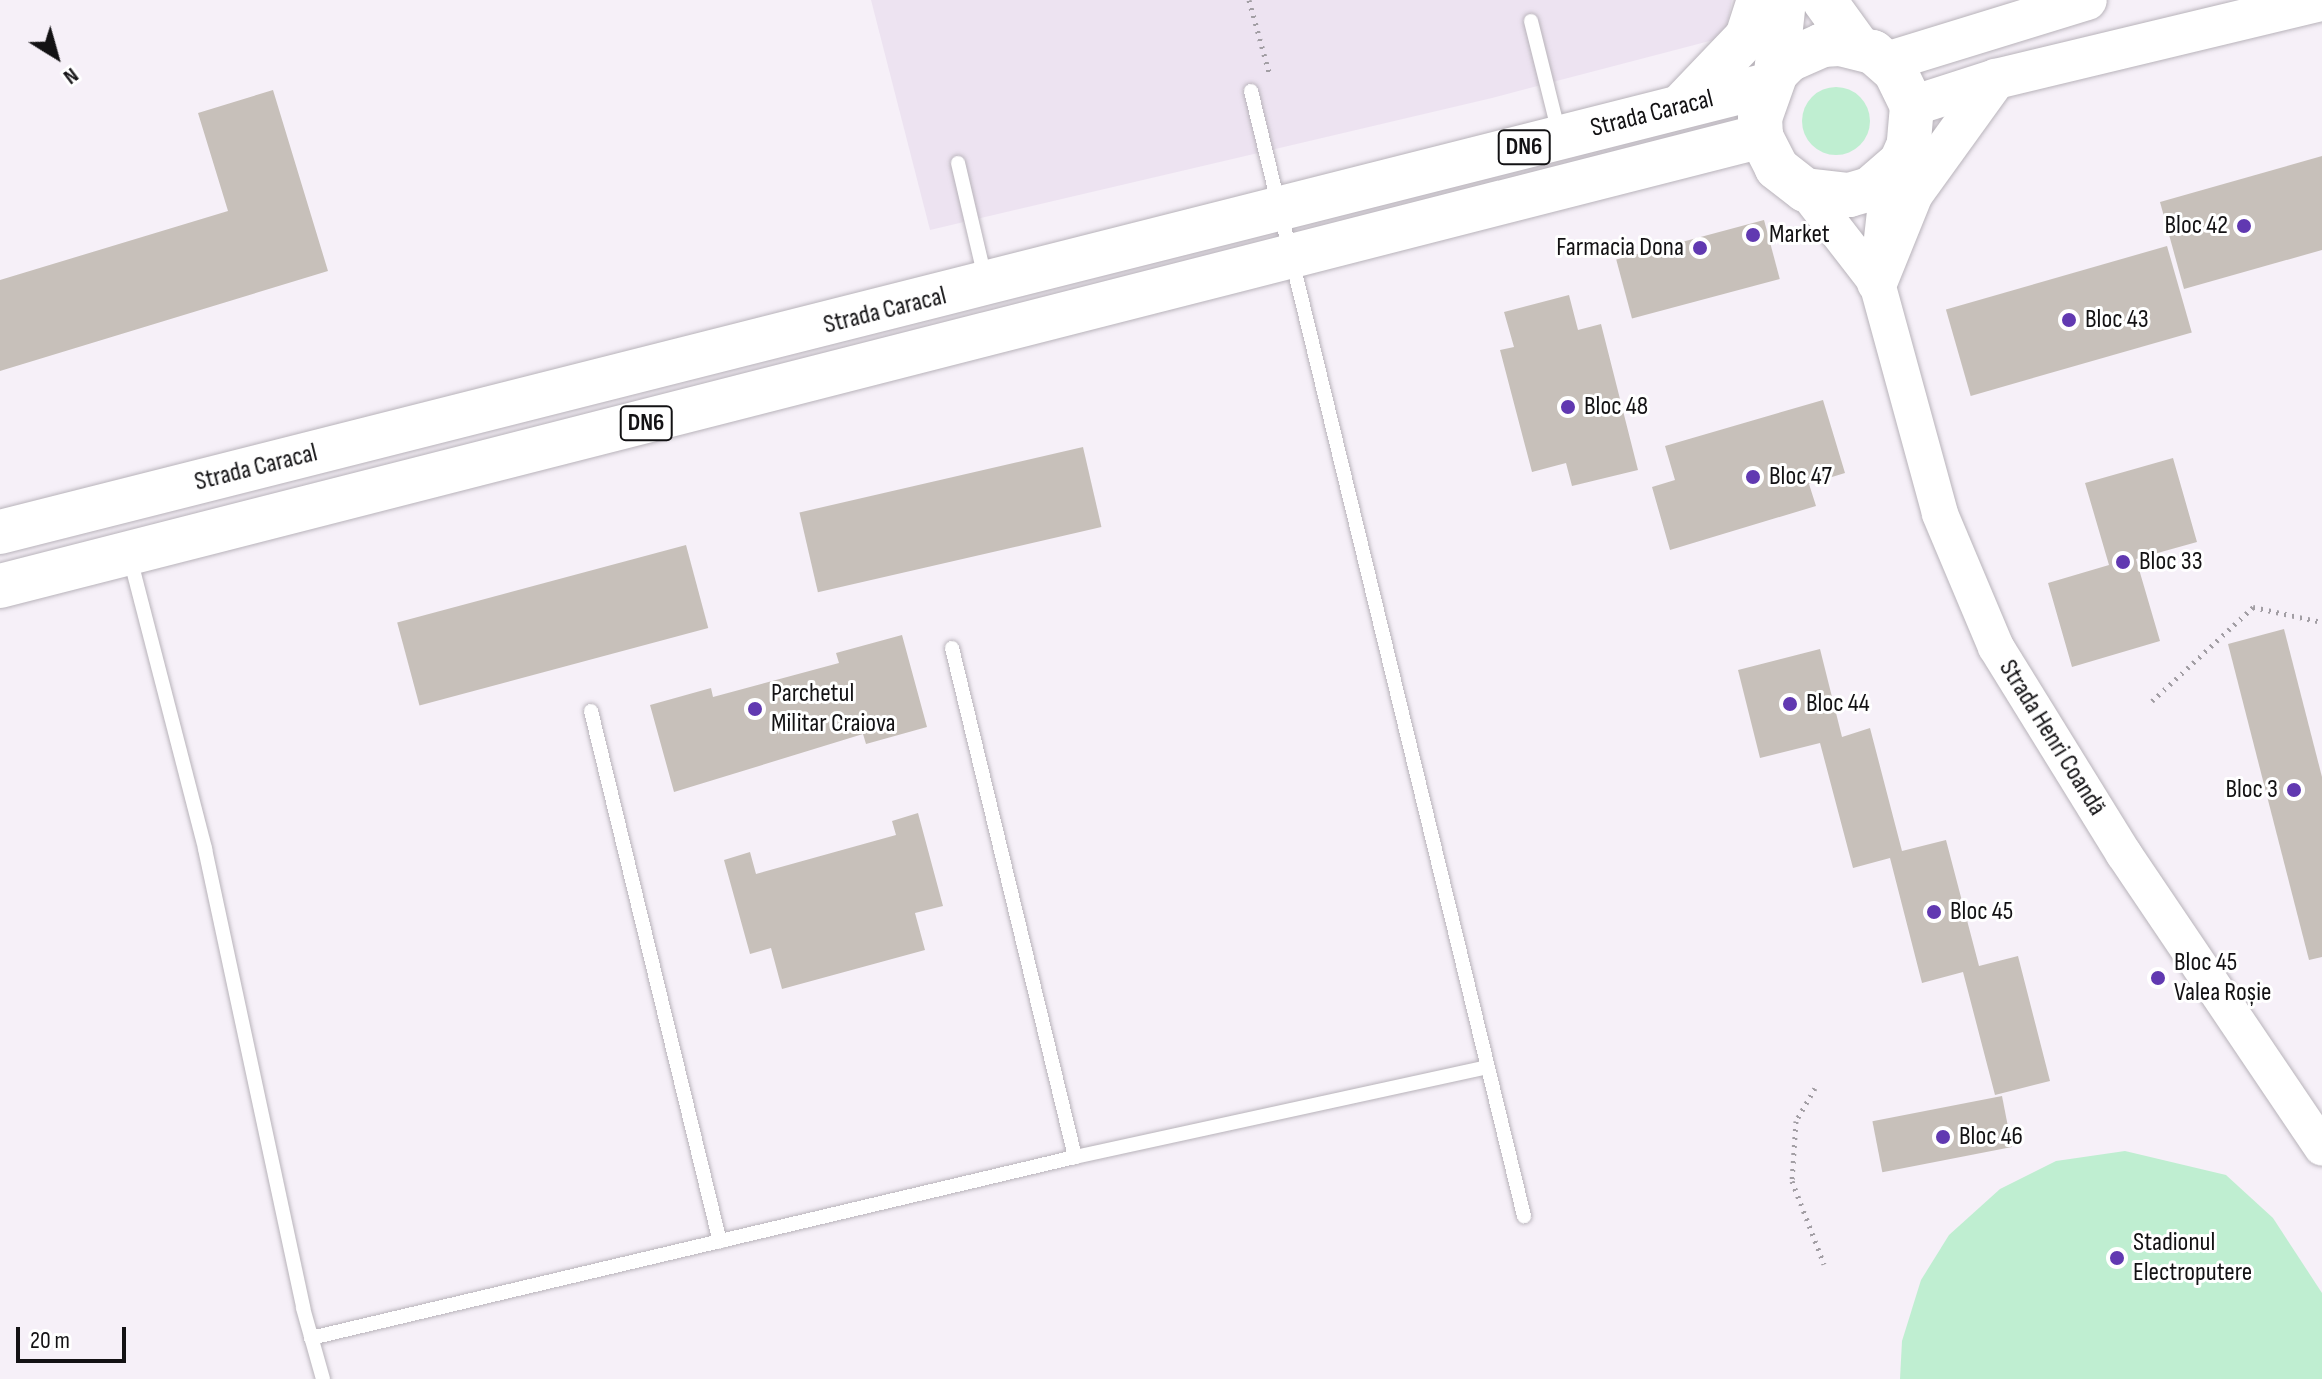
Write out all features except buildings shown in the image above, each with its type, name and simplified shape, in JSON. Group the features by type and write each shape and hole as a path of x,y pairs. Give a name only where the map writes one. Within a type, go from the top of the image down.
{"main road":[{"path":"1680,107 1740,47 1759,0"},
{"path":"1784,0 1761,136 1777,168 1805,190 1849,195 1889,176 1909,144 1912,106 1903,81 1872,54 1824,0"},
{"name":"DN6","path":"1772,79 1789,60 1822,45 1872,54 2087,0"},
{"path":"1912,106 1996,79 2322,1"},
{"name":"Strada Caracal","path":"0,532 987,286 1279,208 1680,107 1772,79"},
{"path":"1877,283 1913,194 1996,79"},
{"name":"Strada Caracal","path":"0,586 1761,136"}],"street":[{"name":"Strada Henri Coandă","path":"1889,176 1877,283 1940,514 1996,647 2116,841 2322,1147"},
{"name":"Strada Henri Coandă","path":"1805,190 1877,283"}],"lane":[{"path":"1531,21 1560,138"},
{"path":"1251,91 1524,1216"},
{"path":"958,163 987,286"},
{"path":"130,555 205,849 311,1338 323,1379"},
{"path":"952,648 1075,1157"},
{"path":"591,711 720,1242"},
{"path":"311,1338 1075,1157 1487,1067"}],"path":[{"path":"1249,0 1272,86"},
{"path":"2152,701 2253,607 2322,622"},
{"path":"1815,1088 1796,1121 1792,1181 1824,1264"}],"shaded area":[{"path":"871,0 1732,0 1725,37 1492,98 930,230"}],"green space":[{"path":"1836,87 1860,97 1870,121 1860,145 1836,155 1812,145 1802,121 1812,97"},
{"name":"Stadionul Electroputere","path":"2125,1151 2226,1175 2273,1218 2322,1293 2322,1379 1900,1379 1902,1341 1921,1280 1949,1235 2000,1189 2056,1161"}],"place":[{"name":"Bloc 42","path":"2244,226"},
{"name":"Market","path":"1753,235"},
{"name":"Farmacia Dona","path":"1700,248"},
{"name":"Bloc 43","path":"2069,320"},
{"name":"Bloc 48","path":"1568,407"},
{"name":"Bloc 47","path":"1753,477"},
{"name":"Bloc 33","path":"2123,562"},
{"name":"Bloc 44","path":"1790,704"},
{"name":"Parchetul Militar Craiova","path":"755,709"},
{"name":"Bloc 3","path":"2294,790"},
{"name":"Bloc 45","path":"1934,912"},
{"name":"Bloc 45 Valea Roșie","path":"2158,978"},
{"name":"Bloc 46","path":"1943,1137"},
{"name":"Stadionul Electroputere","path":"2117,1258"}]}
